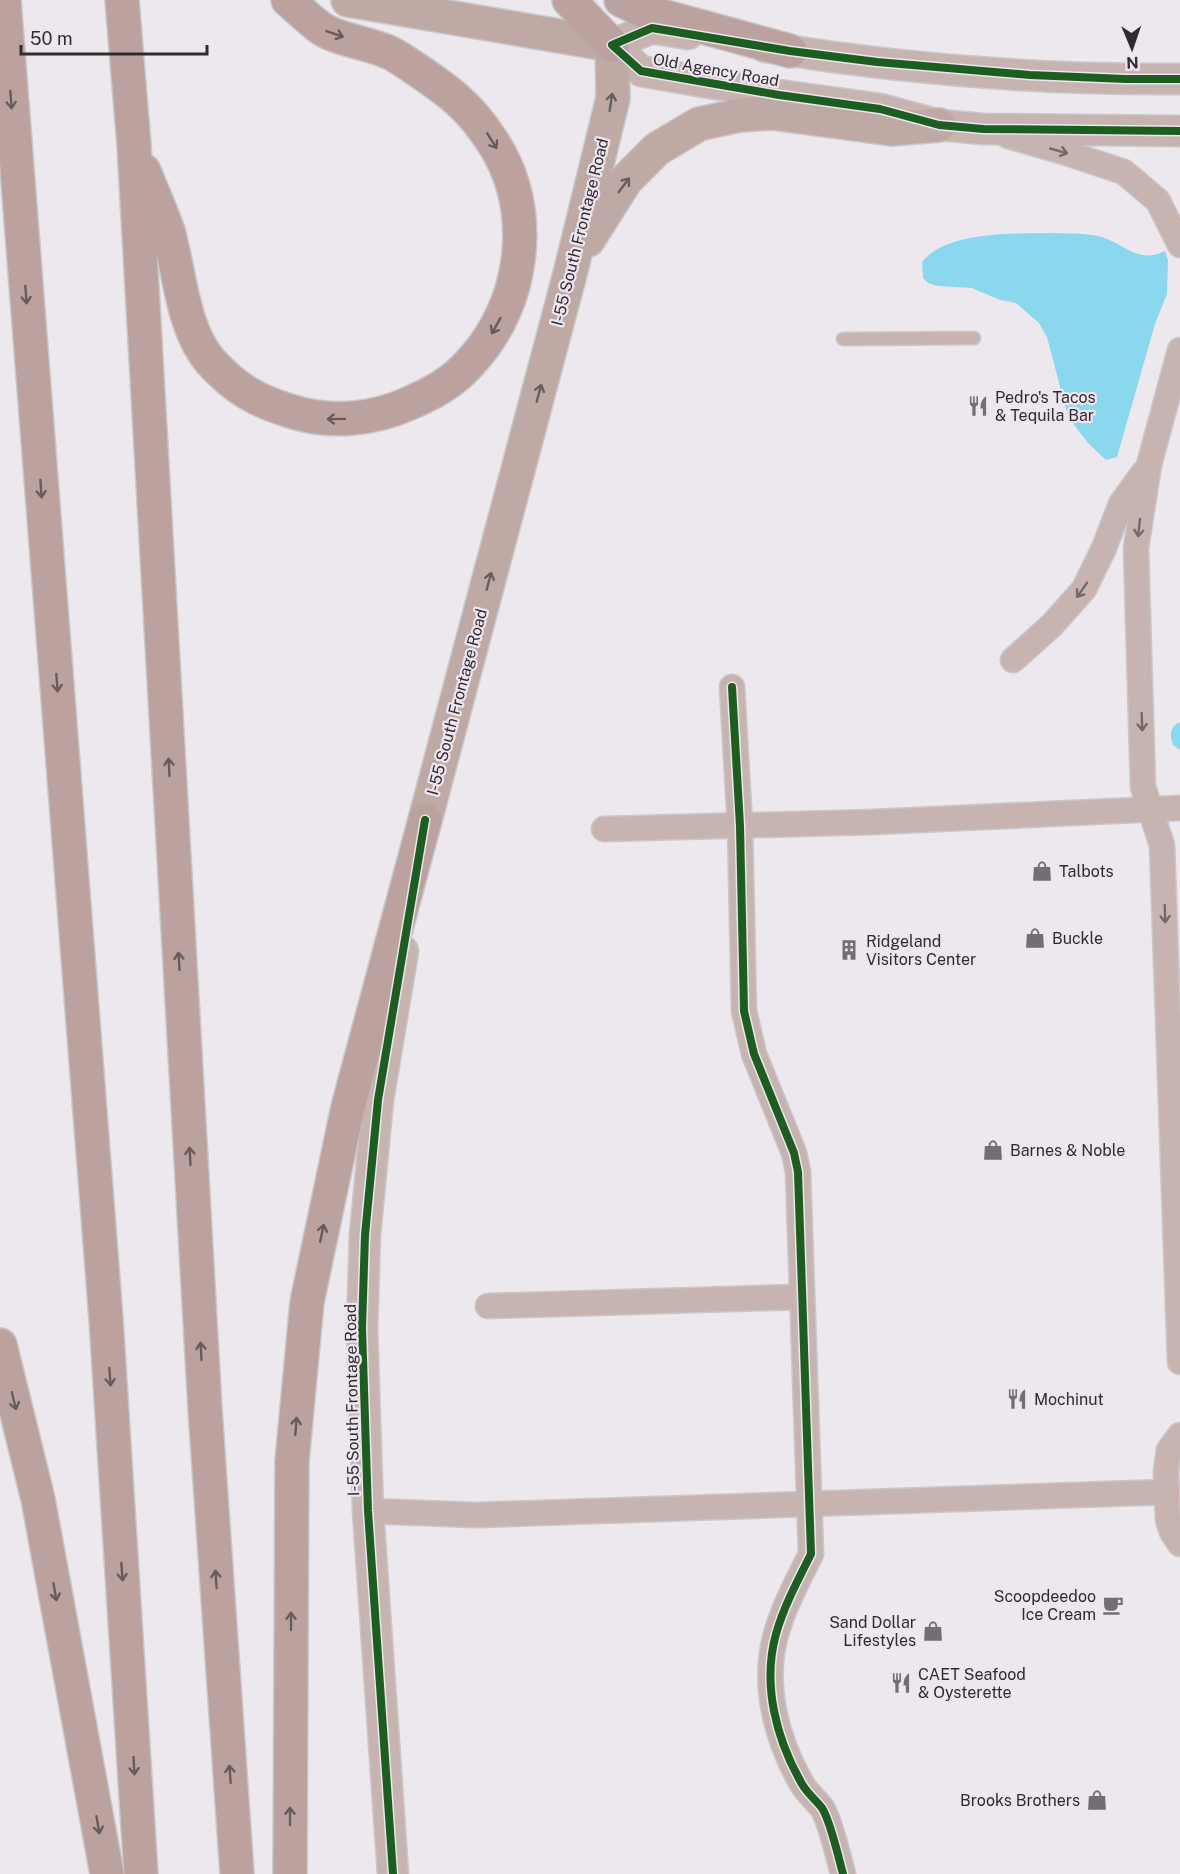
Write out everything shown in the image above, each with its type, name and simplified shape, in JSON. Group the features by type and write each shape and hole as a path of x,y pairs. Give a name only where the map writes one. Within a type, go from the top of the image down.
{"highway":[{"path":"3,0 106,1318 141,1874"},
{"path":"122,0 134,145 205,1409 237,1874"},
{"path":"134,145 167,230 186,309 196,338 210,360 247,394 269,405 300,415 329,419 361,418 393,411 423,398 450,381 466,367 494,331 506,307 517,272 520,243 519,219 516,197 508,171 493,141 471,112 447,89 390,52 324,30 288,0"},
{"path":"569,0 612,45"},
{"path":"621,0 644,11 790,51"},
{"path":"290,1874 292,1461 307,1302 348,1107 425,820"},
{"path":"0,1345 38,1499 107,1874"}],"main road":[{"path":"348,0 612,45"},
{"name":"I-55 South Frontage Road","path":"425,820 571,270 612,98 612,45"},
{"path":"571,270 600,219 626,180 657,149 699,124 740,115 772,113 892,129 939,125"}],"street":[{"name":"Old Agency Road","path":"1180,79 1030,75 877,62 790,51 652,28 612,45 641,71 779,95 880,108 939,125 983,129 1180,131"},
{"path":"983,129 1124,172 1158,201 1177,238"},
{"path":"1180,350 1149,465 1137,548 1143,787 1162,845 1180,1362"},
{"path":"1013,660 1052,625 1084,589 1104,548 1121,504 1149,465"},
{"path":"732,687 740,826 744,1011 754,1054 794,1153 798,1172 811,1554 786,1604 776,1635 770,1680 773,1711 782,1744 802,1785 824,1810 843,1874"},
{"path":"604,829 1034,816 1180,808"},
{"name":"I-55 South Frontage Road","path":"393,1874 368,1511 362,1328 365,1235 378,1100 425,820"},
{"path":"488,1306 801,1297"},
{"path":"1179,1430 1169,1449 1166,1464 1168,1520 1180,1544"},
{"path":"368,1511 476,1515 1167,1492"}],"lane":[{"path":"843,339 974,338"}],"water":[{"path":"1054,233 1098,236 1138,254 1155,255 1165,251 1168,260 1167,294 1155,324 1117,457 1106,460 1088,443 1068,417 1047,337 1039,323 1016,303 1000,300 972,288 937,286 928,283 923,278 922,262 948,244 965,239 1002,234"},
{"path":"1180,722 1180,750 1173,745 1171,734 1172,728"}],"cycle path":[{"path":"1180,79 1030,75 877,62 790,51 652,28 612,45 641,71 779,95 880,109 939,125 983,129 1180,131"},
{"path":"732,687 740,826 744,1011 754,1054 794,1153 798,1172 811,1554 787,1603 776,1634 770,1672 771,1692 785,1749 802,1784 825,1814 843,1874"},
{"path":"393,1874 368,1511 362,1328 365,1235 378,1100 425,820"}],"place":[{"name":"Pedro's Tacos & Tequila Bar","path":"978,406"},
{"name":"Talbots","path":"1042,871"},
{"name":"Buckle","path":"1035,938"},
{"name":"Ridgeland Visitors Center","path":"849,950"},
{"name":"Barnes & Noble","path":"993,1150"},
{"name":"Mochinut","path":"1017,1399"},
{"name":"Scoopdeedoo Ice Cream","path":"1113,1605"},
{"name":"Sand Dollar Lifestyles","path":"933,1631"},
{"name":"CAET Seafood & Oysterette","path":"901,1683"},
{"name":"Brooks Brothers","path":"1097,1800"}]}
